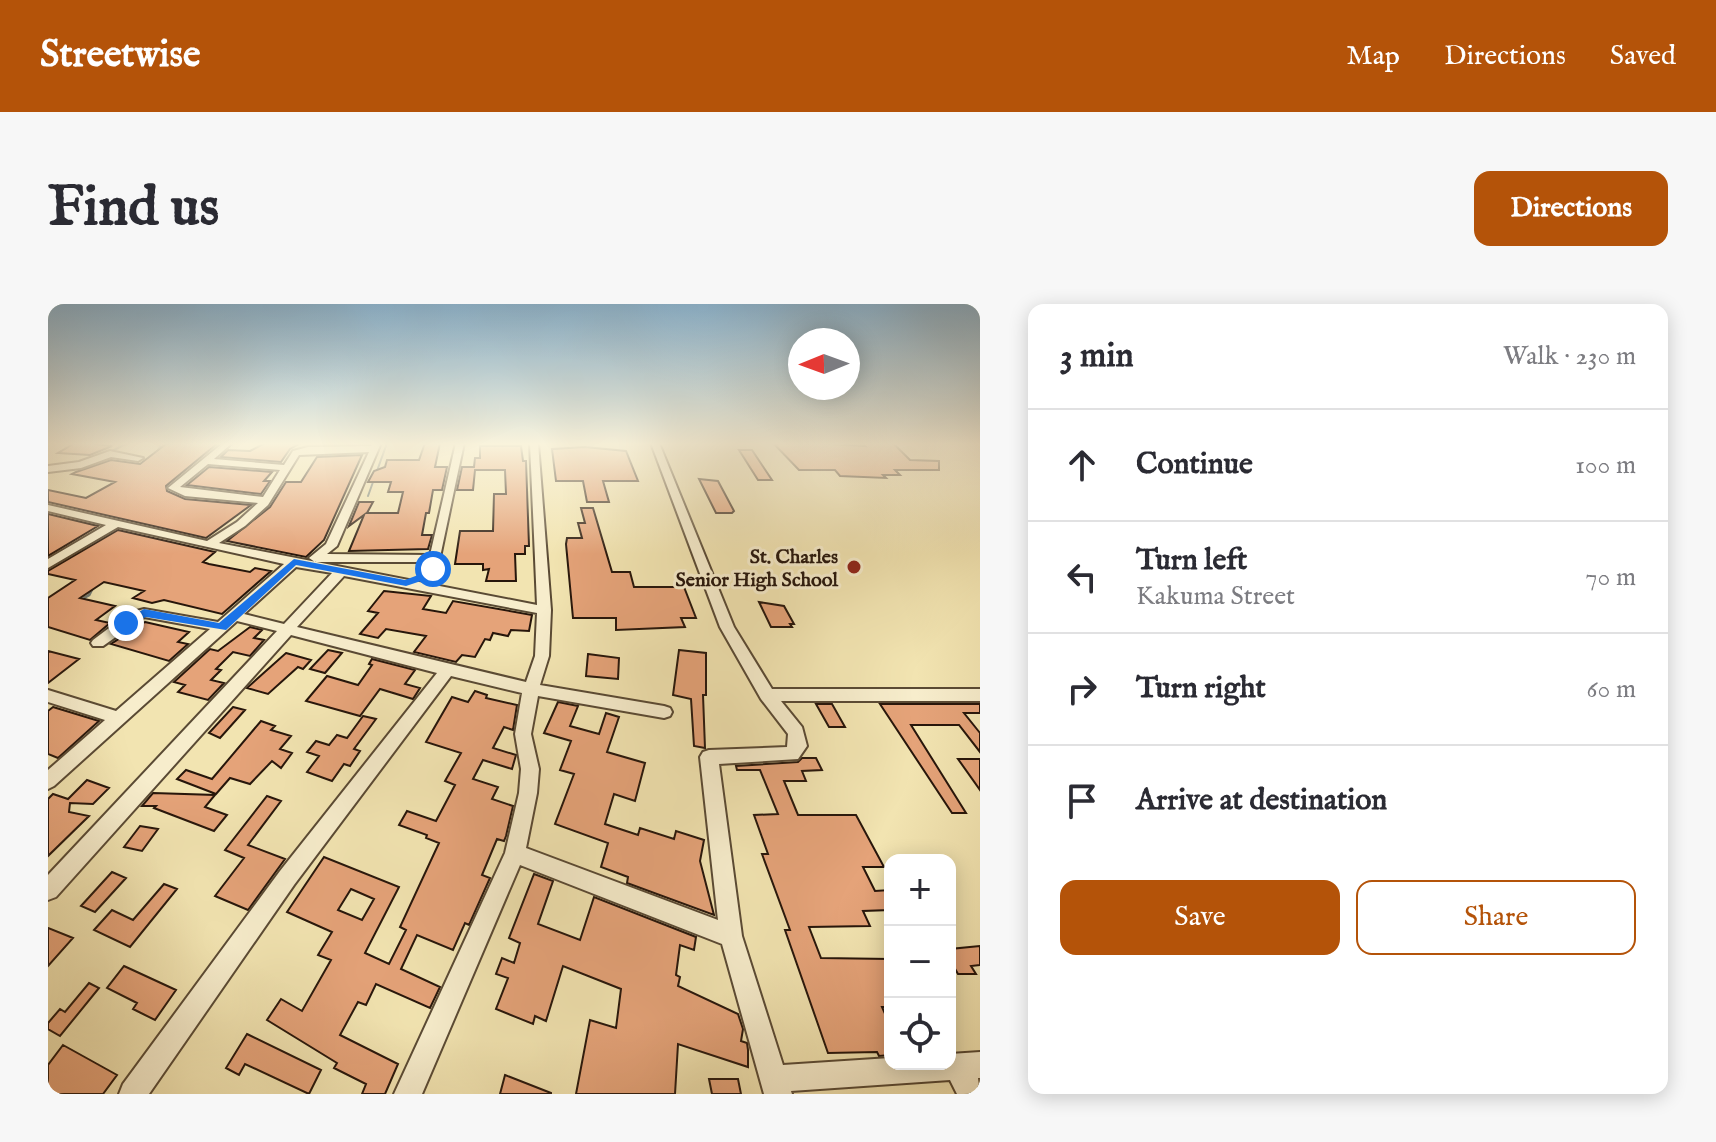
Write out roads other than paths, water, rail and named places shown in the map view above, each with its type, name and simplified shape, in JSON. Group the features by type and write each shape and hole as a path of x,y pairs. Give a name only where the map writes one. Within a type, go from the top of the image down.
{"street":[{"path":"182,480 176,485 175,491 259,499 264,503"},
{"path":"210,544 241,524 264,503 279,480"},
{"path":"316,558 331,546 361,480"},
{"path":"406,583 430,574 452,480"},
{"path":"408,1094 515,853 528,793 530,769 523,734 531,689 542,656 544,610 536,480"},
{"path":"669,480 727,627 767,695 796,732 798,746 792,754 709,757 731,936 776,1086 968,1065 971,1094"},
{"path":"48,508 298,563 544,610"},
{"path":"48,564 117,523"},
{"path":"48,781 298,563 316,558 435,559"},
{"path":"48,890 342,570"},
{"path":"98,643 134,616 144,613 222,627"},
{"path":"235,616 531,689 664,712"},
{"path":"133,1094 287,878 447,670"},
{"path":"767,695 980,695"},
{"path":"48,696 119,718"},
{"path":"515,853 731,936"}],"waterway":[{"path":"368,496 374,480"},
{"path":"80,600 89,595 93,587"}],"place":[{"name":"St. Charles Senior High School","path":"854,567"}]}
